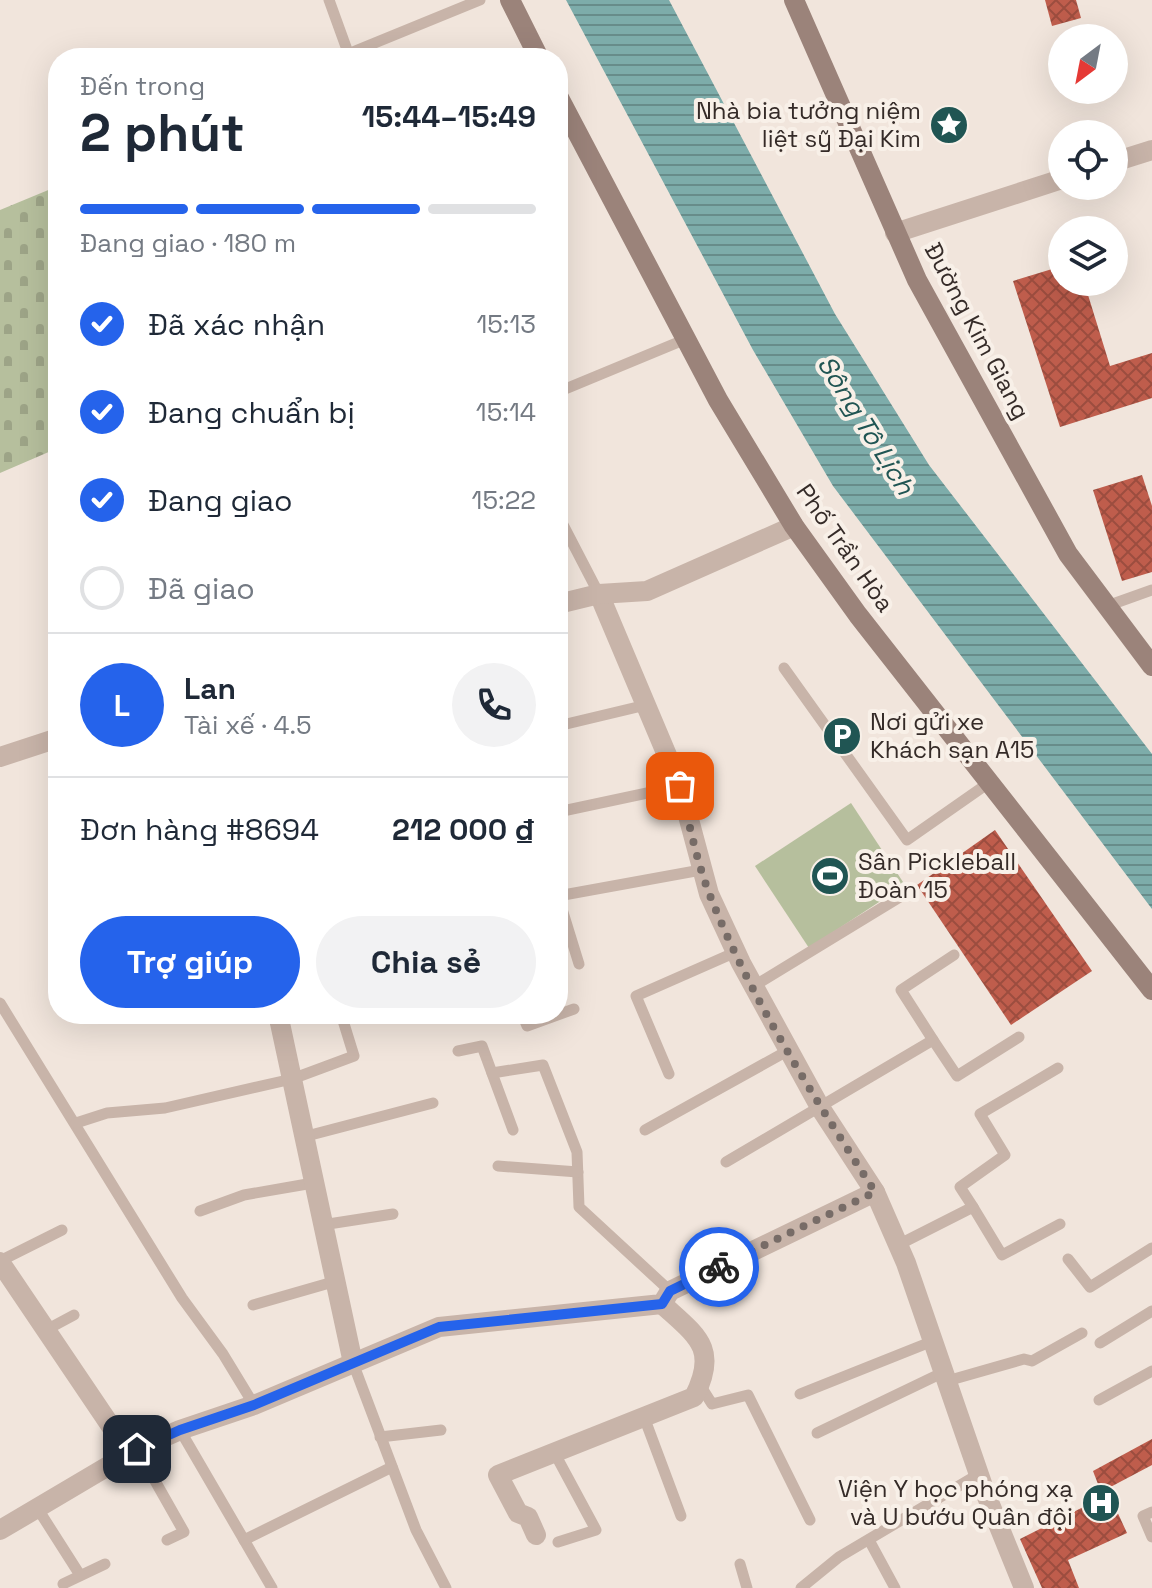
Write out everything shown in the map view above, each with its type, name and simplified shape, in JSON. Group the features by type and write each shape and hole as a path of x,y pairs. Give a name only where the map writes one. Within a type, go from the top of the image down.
{"main road":[{"path":"510,0 534,48"},
{"name":"Đường Kim Giang","path":"794,0 917,280 1068,554 1152,666"},
{"name":"Phố Trần Hòa","path":"568,115 718,400 794,526 858,615 1152,990"}],"street":[{"path":"1128,158 1152,150"},
{"path":"895,233 1048,184"},
{"path":"568,602 599,594 647,591 794,526"},
{"path":"599,594 680,786 701,870 736,952 821,1109 875,1192 898,1245 979,1474 1024,1588"},
{"path":"0,757 48,741"},
{"path":"280,1024 333,1282 353,1363"},
{"path":"0,1530 133,1451 180,1430 254,1405 439,1327 666,1297 875,1192"},
{"path":"2,1268 133,1451"},
{"path":"536,1535 528,1517 518,1513 498,1475 694,1397 700,1385 706,1352 700,1339 666,1297"}],"lane":[{"path":"329,0 343,48"},
{"path":"364,48 480,0"},
{"path":"568,388 686,339"},
{"path":"568,534 599,594"},
{"path":"1107,606 1152,590"},
{"path":"784,668 907,840 990,782"},
{"path":"568,724 646,705"},
{"path":"568,810 680,786"},
{"path":"568,894 701,870"},
{"path":"754,986 908,892"},
{"path":"568,928 579,964"},
{"path":"669,1074 636,996 736,952"},
{"path":"954,955 901,990 957,1076 1019,1037"},
{"path":"0,1003 168,1276 223,1354 254,1405"},
{"path":"568,1011 574,1009"},
{"path":"76,1123 107,1113 165,1108 292,1079 354,1056 344,1024"},
{"path":"726,1162 821,1109 933,1040"},
{"path":"458,1051 482,1046 513,1130"},
{"path":"645,1130 789,1050"},
{"path":"492,1073 543,1065 577,1152 579,1207 666,1297"},
{"path":"1058,1068 980,1114 1005,1155 960,1187 1002,1255 1060,1224"},
{"path":"303,1137 433,1103"},
{"path":"498,1166 578,1172"},
{"path":"200,1211 244,1195 313,1183"},
{"path":"898,1245 973,1207"},
{"path":"322,1225 393,1214"},
{"path":"2,1268 62,1230"},
{"path":"1068,1259 1090,1287 1152,1248"},
{"path":"253,1305 333,1282"},
{"path":"1100,1343 1152,1311"},
{"path":"46,1330 74,1315"},
{"path":"817,1433 945,1376 1024,1359 1032,1361 1082,1333"},
{"path":"800,1394 933,1341"},
{"path":"353,1363 416,1530 441,1586"},
{"path":"1099,1400 1152,1371"},
{"path":"700,1385 712,1404 748,1395 810,1520"},
{"path":"644,1417 681,1516"},
{"path":"180,1430 272,1588"},
{"path":"380,1437 441,1430"},
{"path":"133,1451 184,1532 167,1540"},
{"path":"554,1452 596,1530 558,1542"},
{"path":"244,1540 392,1467"},
{"path":"801,1588 839,1557 979,1474"},
{"path":"36,1506 80,1575"},
{"path":"1152,1512 1143,1516 1152,1537"},
{"path":"869,1540 895,1588"},
{"path":"63,1584 105,1564"},
{"path":"740,1564 747,1588"}],"green space":[{"path":"48,190 48,452 0,473 0,210"},
{"name":"Sân Pickleball Đoàn 15","path":"851,803 905,885 809,948 755,866"}],"water":[{"name":"Sông Tô Lịch","path":"566,0 669,0 835,314 929,465 1152,754 1152,909 833,486 753,350"}],"building":[{"path":"1045,0 1076,0 1081,18 1051,24"},
{"path":"1048,270 1048,296 1088,296 1110,366 1152,353 1152,398 1060,427 1013,281"},
{"path":"1142,475 1152,506 1152,572 1122,581 1093,490"},
{"path":"995,830 1092,971 1011,1025 917,885"},
{"path":"1152,1439 1152,1465 1101,1492 1093,1471"},
{"path":"1109,1494 1127,1533 1068,1560 1079,1588 1042,1588 1020,1539"}],"way so far":[{"path":"680,786 709,894 741,963 821,1109 875,1192 719,1267"}],"place":[{"name":"Nhà bia tưởng niệm liệt sỹ Đại Kim","path":"949,125"},
{"name":"Nơi gửi xe Khách sạn A15","path":"842,736"},
{"name":"Sân Pickleball Đoàn 15","path":"830,876"},
{"name":"Viện Y học phóng xạ và U bướu Quân đội","path":"1101,1503"}],"route":[{"path":"137,1449 180,1430 254,1405 439,1327 548,1313 662,1304 670,1291 719,1267"}]}
